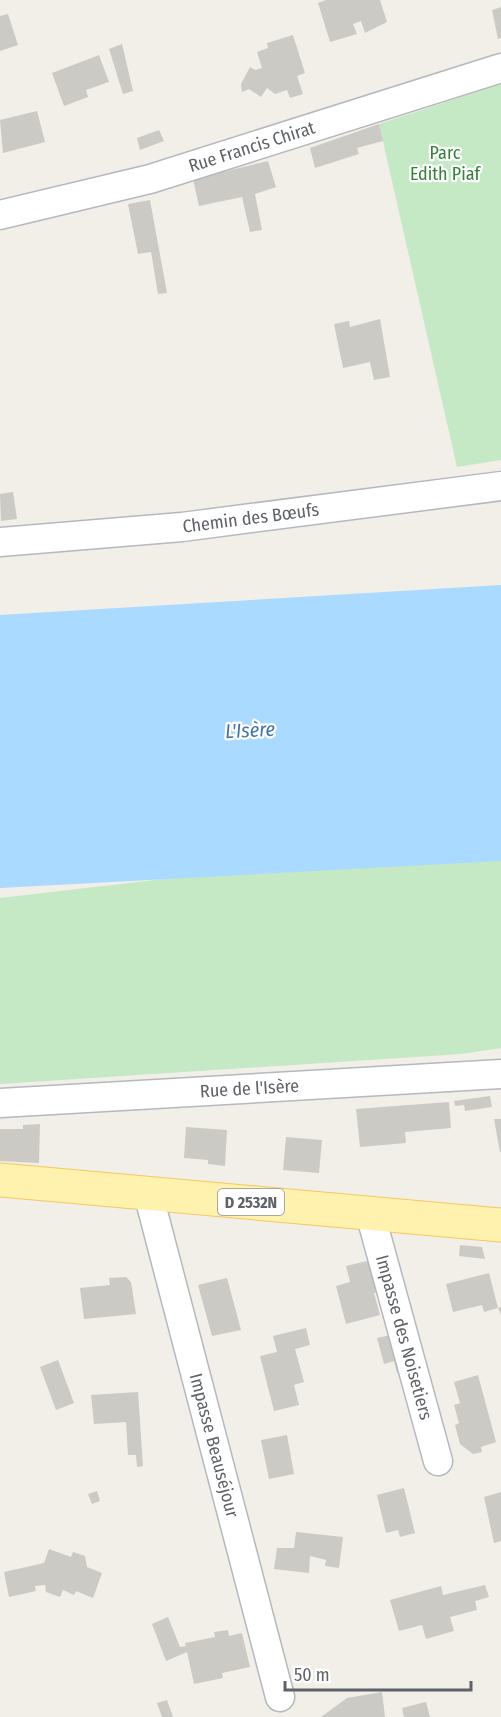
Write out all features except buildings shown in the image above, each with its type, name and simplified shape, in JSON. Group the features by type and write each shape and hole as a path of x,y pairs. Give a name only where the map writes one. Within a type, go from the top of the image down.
{"main road":[{"name":"D 2532N","path":"0,1180 501,1225"}],"street":[{"name":"Rue Francis Chirat","path":"0,215 150,179 501,68"},
{"name":"Chemin des Bœufs","path":"0,542 182,527 501,486"},
{"name":"Rue de l'Isère","path":"0,1103 501,1074"},
{"name":"Impasse Beauséjour","path":"148,1193 279,1697"},
{"name":"Impasse des Noisetiers","path":"370,1213 438,1461"}],"green space":[{"name":"Parc Edith Piaf","path":"501,84 501,460 457,467 379,124"},
{"path":"501,840 501,1048 461,1054 0,1084 0,898"}],"water":[{"name":"L'Isère","path":"501,585 501,861 0,888 0,615"}]}
